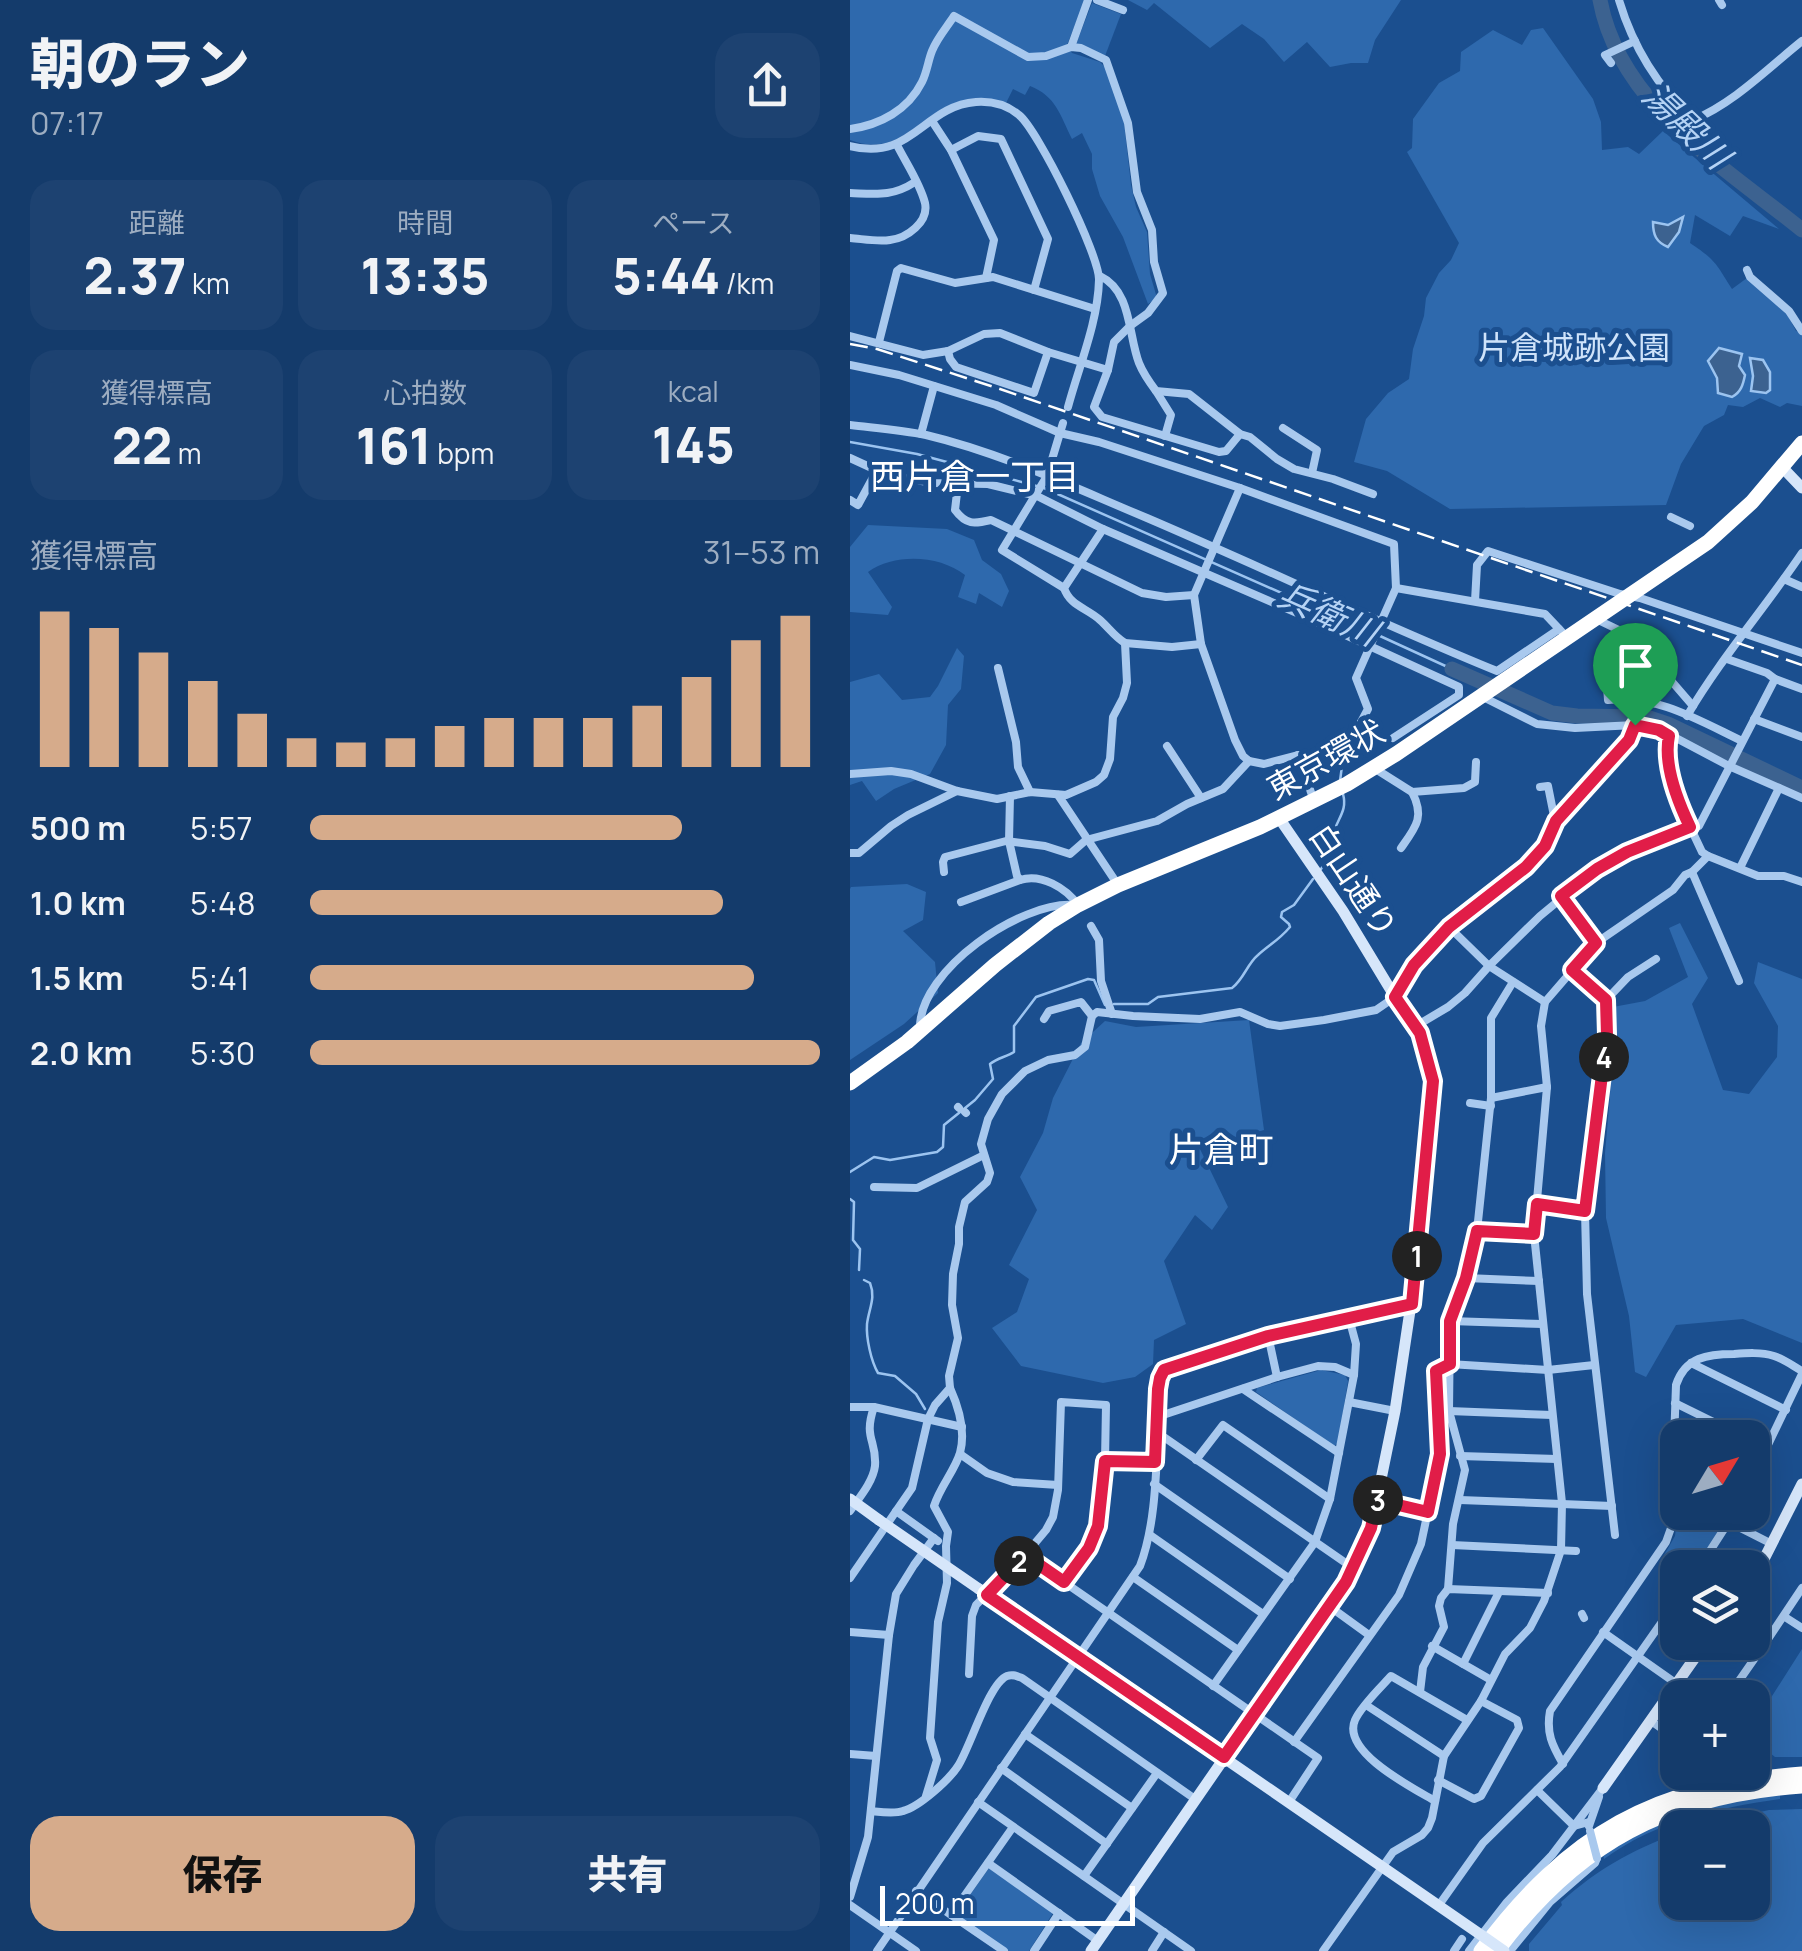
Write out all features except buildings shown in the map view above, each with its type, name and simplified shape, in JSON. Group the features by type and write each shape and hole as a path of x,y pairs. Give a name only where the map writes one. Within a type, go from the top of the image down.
{"highway":[{"name":"東京環状","path":"850,1083 881,1063 1032,934 1078,905 1341,787 1503,681 1562,634 1596,619 1708,542 1802,444"},
{"path":"1482,1941 1544,1876 1616,1824 1662,1802 1700,1790 1749,1779 1800,1777"},
{"path":"1504,1951 1524,1916 1553,1885 1621,1835 1704,1801 1772,1788 1800,1777"}],"street":[{"path":"1071,48 1088,0"},
{"path":"1097,0 1123,10"},
{"path":"1620,0 1633,42 1660,84 1693,120 1737,94 1802,41"},
{"path":"850,129 882,121 911,100 924,78 932,50 954,16 1028,57 1081,48 1106,60 1128,123 1139,204 1152,230 1154,262 1163,293 1148,313 1114,342 1094,406 1102,417 1219,452 1226,452 1240,434"},
{"path":"1610,58 1633,42"},
{"path":"850,146 872,150 897,145 958,105 970,102 995,103 1018,114 1034,133 1094,252 1100,276 1096,310 1068,407"},
{"path":"932,121 952,150 994,240 986,278"},
{"path":"952,150 978,136 1001,139 1048,239 1034,290"},
{"path":"850,238 892,240 919,224 926,210 924,198 897,145"},
{"path":"850,193 890,194 915,182"},
{"path":"879,342 897,271 902,268 955,283 993,277 1096,310"},
{"path":"1747,270 1789,311 1802,332"},
{"path":"1100,276 1118,291 1138,362 1170,415 1165,436"},
{"path":"850,336 924,355 948,350 984,334 1000,333 1108,370"},
{"path":"948,350 956,367 1034,393 1048,352"},
{"path":"850,364 996,405 1240,488 1394,544 1396,588 1356,678 1368,708 1338,758 1298,756 1264,764 1250,762 1234,740 1202,644 1194,595 1240,488"},
{"path":"921,434 934,386"},
{"path":"1156,392 1189,394 1277,459 1372,494"},
{"path":"850,426 921,434 968,446 1216,547 1379,624 1497,671 1562,634 1545,614 1396,588"},
{"path":"1062,428 1045,480 1002,550 1064,588 1075,605 1098,618 1125,644 1202,644"},
{"path":"1283,428 1318,450 1312,474"},
{"path":"850,458 886,474 934,483 988,484 1037,494 1103,529 1371,642 1459,687 1460,695 1393,738"},
{"path":"1782,467 1802,488"},
{"path":"850,500 858,505 877,470"},
{"path":"958,484 955,510 963,520 977,524 992,520 1154,596 1194,595"},
{"path":"1672,518 1690,526"},
{"path":"1064,588 1103,529"},
{"path":"1475,602 1477,565 1488,551 1802,653"},
{"path":"1688,716 1742,633 1802,552"},
{"path":"1784,579 1802,588"},
{"path":"1596,619 1642,647 1693,706"},
{"path":"850,774 910,774 957,792 997,799 1030,792 1066,794 1096,782 1110,760 1113,717 1127,683 1125,644"},
{"path":"1642,647 1608,676 1608,700 1660,704 1741,742"},
{"path":"1727,659 1802,689"},
{"path":"998,668 1018,767 1030,792"},
{"path":"1416,1026 1466,992 1561,896 1597,869 1627,852 1698,826 1775,679"},
{"path":"1484,694 1537,724 1575,728 1635,725 1659,730 1802,798"},
{"path":"1754,719 1802,737"},
{"path":"926,1796 937,1760 930,1738 938,1622 947,1582 948,1532 934,1506 960,1454 962,1426 949,1376 958,1338 952,1305 953,1274 966,1202 987,1182 990,1173 981,1144 1002,1094 1025,1072 1048,1060 1075,1054 1085,1046 1090,1019 1097,1012 1200,1019 1240,1012 1280,1026 1376,1010 1395,997 1414,965 1449,927 1526,867 1545,846 1556,821 1629,740 1635,725"},
{"path":"1669,736 1674,790 1702,852 1758,876 1784,876 1802,882"},
{"path":"1168,746 1201,798"},
{"path":"1298,756 1314,801"},
{"path":"944,872 945,857 1009,841 1070,854 1086,840 1157,821 1223,790 1250,762"},
{"path":"1412,792 1464,788 1475,782 1476,762"},
{"path":"1374,768 1412,792 1418,804 1418,826 1401,848"},
{"path":"1540,787 1548,786 1556,821"},
{"path":"1740,868 1779,788"},
{"path":"850,853 859,853 891,826 957,792"},
{"path":"1058,795 1118,886"},
{"path":"1010,796 1009,841 1020,880"},
{"name":"白山通り","path":"1094,1946 1353,1568 1371,1528 1395,1410 1412,1304 1433,1081 1416,1026 1278,818"},
{"path":"1323,1951 1392,1852 1422,1835 1432,1818 1444,1756 1481,1701 1506,1654 1530,1628 1548,1593 1561,1550 1562,1504 1534,1234 1547,1087 1541,1026 1545,1002 1596,943 1673,890 1708,856"},
{"path":"1692,872 1738,981"},
{"path":"961,902 1030,877 1068,892 1078,905"},
{"path":"1561,896 1596,943"},
{"path":"920,1029 920,1016 948,968 978,941 1042,910 1078,905"},
{"path":"1092,926 1099,940 1100,980 1112,1014"},
{"path":"1449,927 1489,966 1545,1002"},
{"path":"1614,1534 1587,1294 1585,1211 1607,1035 1606,1000 1628,976 1656,959"},
{"path":"1572,970 1606,1000"},
{"path":"1420,1692 1423,1666 1444,1627 1439,1606 1448,1589 1452,1524 1465,1470 1448,1412 1450,1321 1477,1231 1491,1102 1491,1018 1513,982"},
{"path":"1044,1019 1049,1012 1080,1002 1092,1016"},
{"path":"1470,1103 1491,1102 1547,1087"},
{"path":"874,1187 917,1188 984,1156"},
{"path":"1537,1204 1585,1211"},
{"path":"1477,1231 1534,1234"},
{"path":"1466,1278 1539,1280"},
{"path":"877,1951 1140,1566 1150,1534 1160,1378 1164,1370 1268,1336 1412,1304"},
{"path":"1212,1686 1315,1542 1330,1499 1354,1374 1356,1344 1349,1318"},
{"path":"1450,1321 1543,1324"},
{"path":"1268,1336 1277,1377"},
{"path":"1675,1420 1678,1378 1691,1363 1710,1354 1755,1353 1779,1358 1802,1373 1770,1438"},
{"path":"1691,1363 1786,1410"},
{"path":"1294,1742 1399,1594 1412,1569 1440,1454 1436,1371 1450,1364 1548,1370 1594,1366"},
{"path":"1157,1418 1318,1366 1354,1374"},
{"path":"850,1578 912,1488 928,1419 950,1388"},
{"path":"1243,1389 1339,1453"},
{"path":"969,1674 972,1616 983,1592 1025,1555 1053,1518 1058,1485 1060,1402 1106,1406 1098,1526 1089,1548 1064,1582"},
{"path":"1349,1402 1395,1410"},
{"path":"1675,1403 1709,1420"},
{"path":"850,1408 874,1408 962,1426"},
{"path":"874,1408 868,1435 874,1452 874,1471 852,1504 1439,1905 1482,1941 1504,1951 1562,1890 1595,1863 1590,1827 1603,1788"},
{"path":"1448,1412 1552,1414"},
{"path":"1196,1460 1223,1425 1330,1499"},
{"path":"1158,1434 1353,1568"},
{"path":"960,1454 986,1473 1013,1482 1058,1485"},
{"path":"1460,1456 1557,1459"},
{"path":"1105,1461 1155,1462"},
{"path":"1154,1484 1290,1579"},
{"path":"1768,1550 1802,1484"},
{"path":"1377,1500 1428,1512"},
{"path":"1460,1500 1612,1506"},
{"path":"896,1511 946,1546"},
{"path":"1563,1764 1550,1743 1550,1711 1666,1542 1670,1530"},
{"path":"1744,1530 1772,1544"},
{"path":"1150,1534 1264,1614"},
{"path":"850,1897 868,1837 896,1594 934,1538"},
{"path":"1452,1545 1576,1550"},
{"path":"1025,1555 1318,1758 1289,1802"},
{"path":"1133,1577 1238,1650"},
{"path":"1770,1637 1802,1588"},
{"path":"1448,1589 1548,1593"},
{"path":"1464,1664 1500,1592"},
{"path":"1329,1606 1369,1635"},
{"path":"1785,1616 1802,1628"},
{"path":"1439,1905 1483,1843 1563,1764 1660,1625"},
{"path":"850,1632 889,1636"},
{"path":"1603,1632 1671,1680"},
{"path":"1432,1646 1492,1680"},
{"path":"871,1811 900,1813 913,1807 954,1772 991,1695 1003,1678 1012,1674 1195,1799"},
{"path":"1435,1801 1364,1754 1354,1734 1354,1721 1391,1676 1467,1720"},
{"path":"1438,1780 1474,1799 1481,1796 1519,1728 1518,1720 1481,1701"},
{"path":"1366,1706 1444,1756"},
{"path":"1469,1951 1482,1941 1525,1882 1552,1855 1660,1708"},
{"path":"1651,1721 1660,1727"},
{"path":"1025,1734 1132,1808"},
{"path":"850,1754 876,1756"},
{"path":"1000,1768 1107,1844"},
{"path":"1084,1876 1157,1773"},
{"path":"1536,1790 1574,1826 1590,1827"},
{"path":"978,1802 1192,1951"},
{"path":"951,1916 1013,1827"},
{"path":"988,1863 1059,1913 1094,1946"},
{"path":"916,1892 1004,1951"},
{"path":"850,1905 916,1951"},
{"path":"1034,1951 1059,1913"},
{"path":"1152,1951 1164,1932"},
{"path":"1454,1951 1462,1939"}],"green space":[{"path":"850,0 1085,0 1067,45 1072,53 1100,62 1106,68 1124,122 1131,185 1147,232 1150,274 1157,298 1148,304 1123,237 1100,196 1092,154 1082,133 1072,139 1056,107 1039,90 1030,86 1025,95 1013,89 1006,103 980,99 958,102 891,141 872,145 850,140"},
{"path":"1128,0 1401,0 1375,40 1368,63 1330,67 1307,42 1284,62 1264,39 1242,24 1210,48 1154,3 1147,10"},
{"path":"1092,3 1121,14 1105,56 1076,44"},
{"name":"片倉城跡公園","path":"1543,28 1593,99 1601,122 1602,150 1628,147 1639,154 1663,131 1779,229 1743,216 1730,236 1695,215 1690,243 1715,263 1732,289 1747,278 1802,333 1802,406 1787,403 1780,407 1760,398 1743,407 1728,405 1724,415 1704,426 1681,464 1666,505 1450,509 1387,471 1354,462 1366,419 1388,393 1409,379 1426,298 1459,243 1407,152 1412,148 1413,119 1439,83 1460,71 1461,52 1493,30 1522,45 1531,30"},
{"path":"868,525 947,529 974,540 982,560 1001,574 1009,591 1002,607 979,593 976,604 958,597 965,575 954,568 930,560 904,559 868,572 892,607 888,615 850,612 850,547"},
{"path":"957,648 964,656 961,689 948,705 946,745 930,774 876,801 862,781 850,785 850,682 879,674 902,700 930,697"},
{"path":"907,884 926,892 923,920 903,931 935,962 938,993 904,1024 850,1060 850,889"},
{"path":"1680,923 1708,978 1692,1004 1723,1090 1749,1094 1777,1057 1778,1026 1754,983 1758,962 1802,979 1802,1343 1743,1319 1676,1325 1646,1377 1635,1372 1629,1316 1606,1218 1605,1153 1613,1007 1645,1001 1688,977 1669,928"},
{"path":"1249,1020 1264,1130 1200,1149 1228,1207 1212,1230 1195,1215 1164,1261 1186,1324 1154,1340 1153,1364 1135,1377 1103,1383 1021,1366 992,1328 1017,1312 1029,1279 1009,1265 1037,1210 1020,1177 1081,1043 1105,1021 1136,1027"},
{"path":"1321,1370 1345,1375 1348,1381 1338,1443 1334,1446 1256,1392 1257,1388"},
{"path":"1676,1530 1724,1530 1710,1550 1667,1550"},
{"path":"1802,1649 1802,1757 1775,1757 1770,1753 1770,1699"},
{"path":"1780,1793 1780,1799 1701,1810"},
{"path":"1802,1809 1802,1951 1529,1951 1529,1944 1575,1890 1615,1862 1660,1840 1660,1920 1770,1920 1769,1810"},
{"path":"1660,1823 1660,1829 1604,1859 1603,1855"},
{"path":"989,1868 1053,1913 1029,1951 1009,1951 956,1915"}],"shaded area":[{"path":"1683,217 1679,232 1668,247 1658,240 1653,222 1668,225"},
{"path":"1719,348 1742,354 1739,366 1745,375 1740,390 1732,397 1718,393 1717,378 1708,361"},
{"path":"1750,358 1763,360 1770,372 1770,390 1766,393 1751,391"}],"waterway":[{"name":"湯殿川","path":"1600,0 1611,37 1629,72 1652,103 1710,158 1802,230"},
{"name":"兵衛川","path":"850,442 917,454 1044,488 1372,633"},
{"name":"兵衛川","path":"1380,636 1452,669"},
{"name":"兵衛川","path":"1452,669 1552,713 1647,717 1668,724 1802,788"},
{"path":"1340,781 1342,766 1369,720"},
{"path":"1321,869 1343,811 1343,794"},
{"path":"1114,1004 1148,1004 1158,997 1232,988 1254,959 1290,927 1281,917 1282,912 1294,905 1313,879"},
{"path":"850,1172 874,1157 890,1160 937,1152 943,1147 944,1125 993,1079 990,1064 1014,1052 1014,1026 1036,997 1088,979 1094,980 1105,1005"},
{"path":"850,1199 854,1202 853,1240 860,1249 859,1270"},
{"path":"864,1280 870,1283 872,1293 867,1330 875,1368 878,1373 895,1376 916,1394 925,1409"}],"railway":[{"path":"850,344 1000,389 1802,665"}],"district":[{"name":"西片倉一丁目","path":"975,477"},
{"name":"片倉町","path":"1221,1150"}],"route":[{"path":"1635,725 1669,736 1674,790 1690,827 1627,852 1561,896 1596,943 1572,970 1606,1000 1607,1035 1585,1211 1537,1204 1534,1234 1477,1231 1450,1321 1450,1364 1436,1371 1440,1454 1428,1512 1377,1500 1371,1528 1346,1582 1224,1757 987,1595 1025,1555 1064,1582 1089,1548 1098,1526 1105,1461 1155,1462 1158,1389 1164,1370 1268,1336 1412,1304 1433,1081 1420,1033 1395,997 1414,965 1449,927 1526,867 1545,846 1556,821 1629,740 1635,725"}]}
